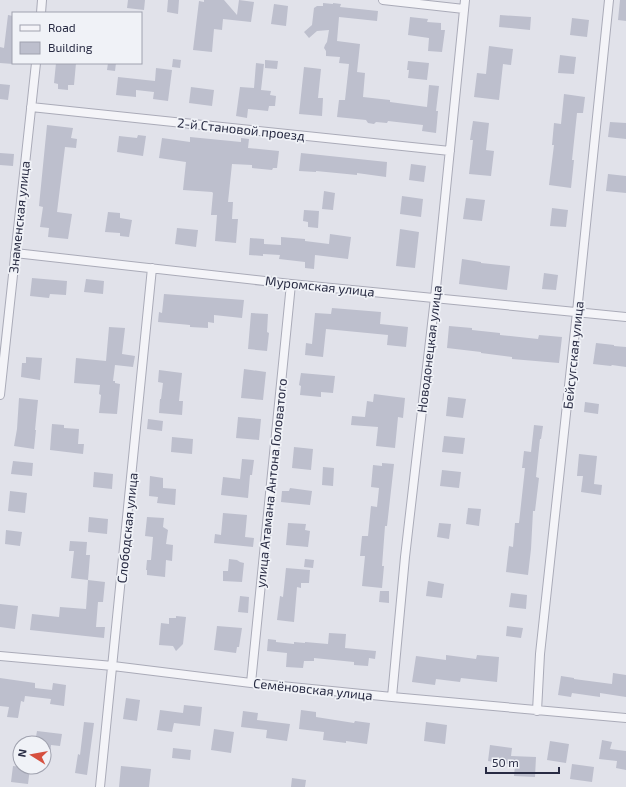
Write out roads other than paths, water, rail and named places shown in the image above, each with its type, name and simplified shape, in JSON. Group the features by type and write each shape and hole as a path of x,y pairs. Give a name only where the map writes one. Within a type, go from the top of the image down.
{"street":[{"path":"41,12 42,0"},
{"path":"383,0 465,4"},
{"name":"Бейсугская улица","path":"537,711 541,646 609,0"},
{"name":"Новодонецкая улица","path":"392,697 405,557 435,298 465,4"},
{"name":"Знаменская улица","path":"0,395 14,253 36,64"},
{"name":"2-й Становой проезд","path":"31,107 450,151"},
{"name":"Муромская улица","path":"14,253 291,284 626,317"},
{"name":"Слободская улица","path":"100,787 152,268"},
{"name":"улица Атамана Антона Головатого","path":"251,683 291,284"},
{"name":"Семёновская улица","path":"0,656 113,666 251,683 392,697 626,718"}]}
